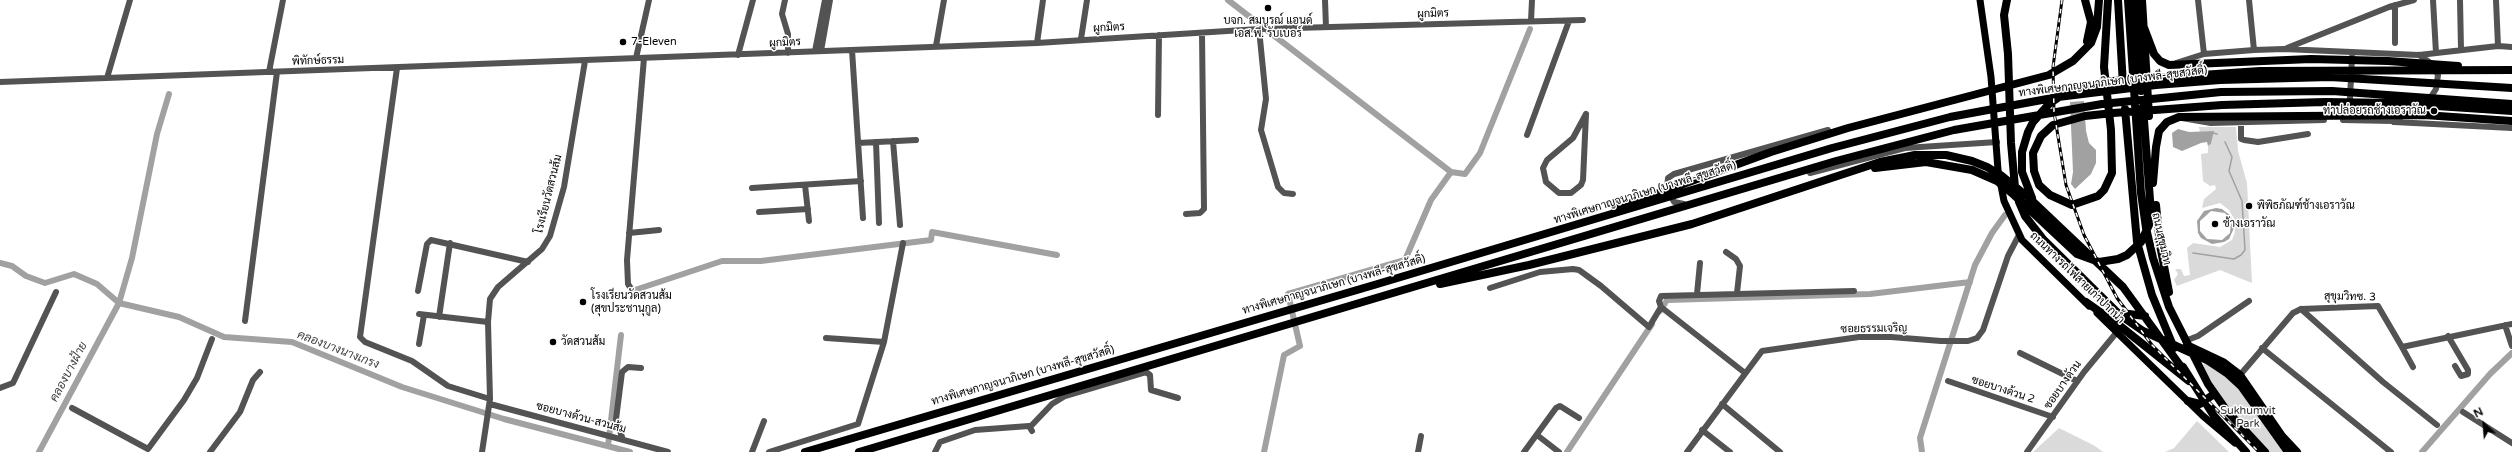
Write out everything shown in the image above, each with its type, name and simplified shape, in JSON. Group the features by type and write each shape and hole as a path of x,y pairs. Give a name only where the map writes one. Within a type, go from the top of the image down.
{"highway":[{"path":"2007,0 2004,15 2008,54 2014,182 2025,216 2056,254 2105,302 2143,331 2207,360 2228,374 2241,386 2288,452"},
{"path":"2081,55 2088,39 2091,22 2085,0"},
{"path":"1560,230 1742,161 1848,128 2043,77 2081,55 2094,36 2099,0"},
{"path":"2108,0 2104,67 2111,130 2112,173 2104,190 2084,202 2072,205 2046,193 2039,185 2032,163 2034,148 2045,131 2063,121 2085,116 2215,106 2325,102 2392,103 2512,111"},
{"name":"ถนนสุขุมวิท","path":"2118,0 2132,204 2137,242 2152,295 2190,382 2204,403 2245,451"},
{"name":"ถนนสุขุมวิท","path":"2128,0 2146,228 2160,280 2179,330 2214,394 2265,452"},
{"path":"1838,175 1911,163 1942,163 1972,170 1997,181 2077,254 2099,262 2118,260 2127,255 2141,242 2149,226 2151,213 2136,0"},
{"path":"2142,0 2153,183 2162,262 2179,330"},
{"path":"2143,26 2154,54 2160,61 2169,65 2270,60 2388,61 2512,70"},
{"path":"2041,210 2030,194 2022,172 2025,142 2033,122 2042,112 2057,98 2074,89 2113,81 2260,70 2445,71 2489,69"},
{"path":"2179,117 2174,112 2169,95 2172,79 2287,72 2352,72"},
{"name":"ทางพิเศษกาญจนาภิเษก (บางพลี-สุขสวัสดิ์)","path":"804,452 1560,230 1870,137 1957,116 2050,98 2156,85 2273,78 2388,79 2512,88"},
{"name":"ทางพิเศษกาญจนาภิเษก (บางพลี-สุขสวัสดิ์)","path":"859,452 1873,150 1954,130 2052,111 2160,97 2276,91 2390,94 2512,104"},
{"path":"2153,183 2156,147 2160,131 2167,122 2179,117 2270,115 2424,115 2512,121"},
{"path":"1401,290 1506,271 1622,243 1698,222 1838,175 1898,157 1932,154 1952,156 1972,161 2002,176 2041,210 2123,287 2185,372"},
{"path":"2086,302 2104,309 2138,317 2145,316"},
{"path":"2086,302 2120,326 2190,382"},
{"path":"2186,343 2223,362 2240,375 2282,436 2297,452"},
{"path":"2188,401 2196,404 2204,403 2214,394"}],"main road":[{"name":"ถนนทางรถไฟสายเก่าปากน้ำ","path":"1980,0 1992,88 2000,187 2019,236 2188,401 2245,451"}],"street":[{"path":"107,78 130,0"},
{"path":"270,72 283,0"},
{"path":"636,58 649,0"},
{"path":"738,55 753,0"},
{"path":"786,0 782,14 788,34 788,53"},
{"path":"818,51 825,0"},
{"path":"818,51 830,0"},
{"path":"936,46 944,0"},
{"path":"1036,43 1043,0"},
{"path":"1081,39 1087,0"},
{"path":"1325,0 1326,27"},
{"path":"1531,21 1532,0"},
{"path":"2198,0 2204,54"},
{"path":"2249,0 2254,50"},
{"path":"2388,0 2392,6 2395,43"},
{"path":"2284,49 2392,6 2414,0"},
{"path":"2433,0 2436,53"},
{"path":"2460,0 2461,49"},
{"path":"2496,0 2498,46"},
{"name":"ผูกมิตร","path":"636,58 1036,43 1261,28 1583,20"},
{"path":"1527,135 1569,21"},
{"path":"1261,28 1266,99 1261,130 1278,187 1284,193 1293,194"},
{"path":"1186,214 1200,213 1204,209 1202,33"},
{"path":"1158,35 1158,114"},
{"path":"2169,65 2204,54 2254,50 2284,49 2419,55 2461,49 2498,46 2512,47"},
{"path":"852,50 863,218"},
{"path":"2347,120 2351,112 2352,52"},
{"path":"2393,121 2421,108 2430,100 2436,89 2438,82 2436,71 2419,55"},
{"name":"พิทักษ์ธรรม","path":"0,82 636,58"},
{"path":"630,287 628,284 627,260 644,58"},
{"name":"โรงเรียนวัดสวนส้ม","path":"482,452 490,403 488,322 493,294 528,262 547,242 557,214 572,146 585,61"},
{"name":"ซอยบางด้วน-สวนส้ม","path":"397,68 360,337 365,342 412,361 448,386 490,403 668,452"},
{"path":"245,321 277,72"},
{"path":"1992,88 1730,157 1674,174 1668,178 1667,188 1674,202 1679,204 1905,148 1997,142"},
{"path":"1586,114 1583,180 1581,185 1571,193 1559,193 1546,182 1543,168 1547,160 1573,138 1586,114"},
{"path":"2179,117 2210,123 2347,120 2393,121 2512,128"},
{"path":"2241,122 2241,139 2244,140 2258,142 2308,134"},
{"path":"858,143 916,140"},
{"path":"893,141 900,225"},
{"path":"876,142 879,223"},
{"path":"752,188 861,181"},
{"path":"805,184 809,221"},
{"path":"759,212 808,209"},
{"path":"629,233 659,230"},
{"name":"ซอยธรรมเจริญ","path":"1687,452 1759,354 1767,349 1859,337 1892,337 1941,341 1974,340 1981,334 2002,265 2019,236"},
{"path":"418,291 428,242 450,243 528,262"},
{"path":"439,317 450,243"},
{"path":"769,452 858,424 884,342 903,243"},
{"path":"1726,252 1736,259 1740,266 1737,293"},
{"path":"1697,294 1700,263"},
{"path":"1490,288 1540,272 1573,269 1579,270 1601,286 1649,327 1662,308"},
{"path":"1745,373 1662,308 1660,298 1665,294 1854,291"},
{"path":"0,388 13,383 56,292"},
{"path":"2186,343 2249,301"},
{"name":"สุขุมวิทซ. 3","path":"2301,309 2378,306 2402,347"},
{"path":"2240,375 2294,313 2301,309 2383,382 2437,425"},
{"path":"420,344 421,315 488,322"},
{"path":"2413,367 2402,347 2448,336 2512,324"},
{"path":"2505,325 2512,346"},
{"name":"ซอยบางด้วน","path":"2027,452 2077,381 2117,332"},
{"path":"2448,336 2468,370 2468,374 2460,376 2455,366"},
{"path":"826,338 884,342"},
{"path":"72,408 150,450 190,389 212,339"},
{"path":"2262,348 2391,452"},
{"path":"2020,353 2077,381"},
{"path":"623,440 616,419 622,372 628,367 641,368"},
{"path":"210,452 240,412 253,380 260,372"},
{"path":"935,452 940,442 975,430 1032,429 1052,404 1065,396 1146,372 1150,375 1151,390 1178,398"},
{"name":"ซอยบางด้วน 2","path":"1948,381 2052,417"},
{"path":"1722,404 1780,452"},
{"path":"1524,452 1556,408 1560,406 1580,418"},
{"path":"2463,412 2512,443"},
{"path":"752,452 764,421"},
{"path":"1702,430 1730,452"},
{"path":"1537,435 1559,452"},
{"path":"1418,452 1421,436"}],"green space":[{"path":"2199,127 2236,127 2238,151 2247,183 2252,283 2220,270 2177,286 2174,280 2178,274 2175,269 2181,269 2184,276 2190,275 2187,248 2193,243 2220,247 2232,240 2235,232 2235,220 2229,210 2220,203 2202,208 2204,199 2216,189 2215,185 2210,186 2203,181 2201,154 2208,153 2208,146 2211,144 2214,131 2200,132"},
{"name":"Sukhumvit Park","path":"2207,360 2228,374 2288,452 2265,452 2257,444 2200,369"},
{"path":"2197,421 2229,452 2165,452 2174,448"},
{"path":"2059,428 2095,446 2103,452 2033,452"}],"shaded area":[{"path":"2084,101 2086,131 2089,143 2096,150 2096,163 2091,174 2075,189 2071,184 2073,172 2070,102"},
{"path":"2178,129 2189,132 2214,131 2211,144 2208,146 2207,142 2201,143 2182,151 2173,147 2172,133"},
{"path":"2216,208 2222,209 2231,216 2234,228 2229,239 2224,242 2212,244 2201,238 2198,233 2197,221 2204,211","holes":["2211,211 2225,213 2231,222 2230,233 2222,240 2207,239 2200,231 2200,221"]}],"waterway":[{"path":"1228,0 1451,172 1465,174 1480,153 1530,29"},
{"name":"คลองบางฝ้าย","path":"39,452 119,303 132,258 157,134 169,94"},
{"path":"2213,133 2217,134"},
{"path":"2193,253 2234,259 2241,255 2245,250 2242,201 2229,171 2232,157 2225,142"},
{"path":"1264,452 1284,355 1300,346 1288,294 1405,260 1431,200 1451,172"},
{"path":"1922,452 1920,438 1975,265 1992,233 2005,215"},
{"path":"635,290 722,261 761,261 931,240 932,232 1057,255"},
{"name":"คลองบางนางเกรง","path":"0,263 12,266 26,276 45,283 74,274 97,284 119,303 179,317 224,337 292,342 402,387 504,419 630,452"},
{"path":"1660,311 1667,300 1870,294 1970,282"},
{"path":"1567,452 1652,324"},
{"path":"608,446 621,335"},
{"path":"2422,452 2490,374 2512,353"}],"railway":[{"path":"2062,0 2053,67 2054,112 2066,185 2084,235 2117,298 2152,345 2259,452"}],"place":[{"name":"บจก. สมบูรณ์ แอนด์ เอส.พี. รับเบอร์","path":"1268,8"},
{"name":"7-Eleven","path":"623,42"},
{"name":"ท่าปล่อยรถช้างเอราวัณ","path":"2434,111"},
{"name":"พิพิธภัณฑ์ช้างเอราวัณ","path":"2249,206"},
{"name":"ช้างเอราวัณ","path":"2215,224"},
{"name":"โรงเรียนวัดสวนส้ม (สุขประชานุกูล)","path":"583,302"},
{"name":"วัดสวนส้ม","path":"553,342"}]}
